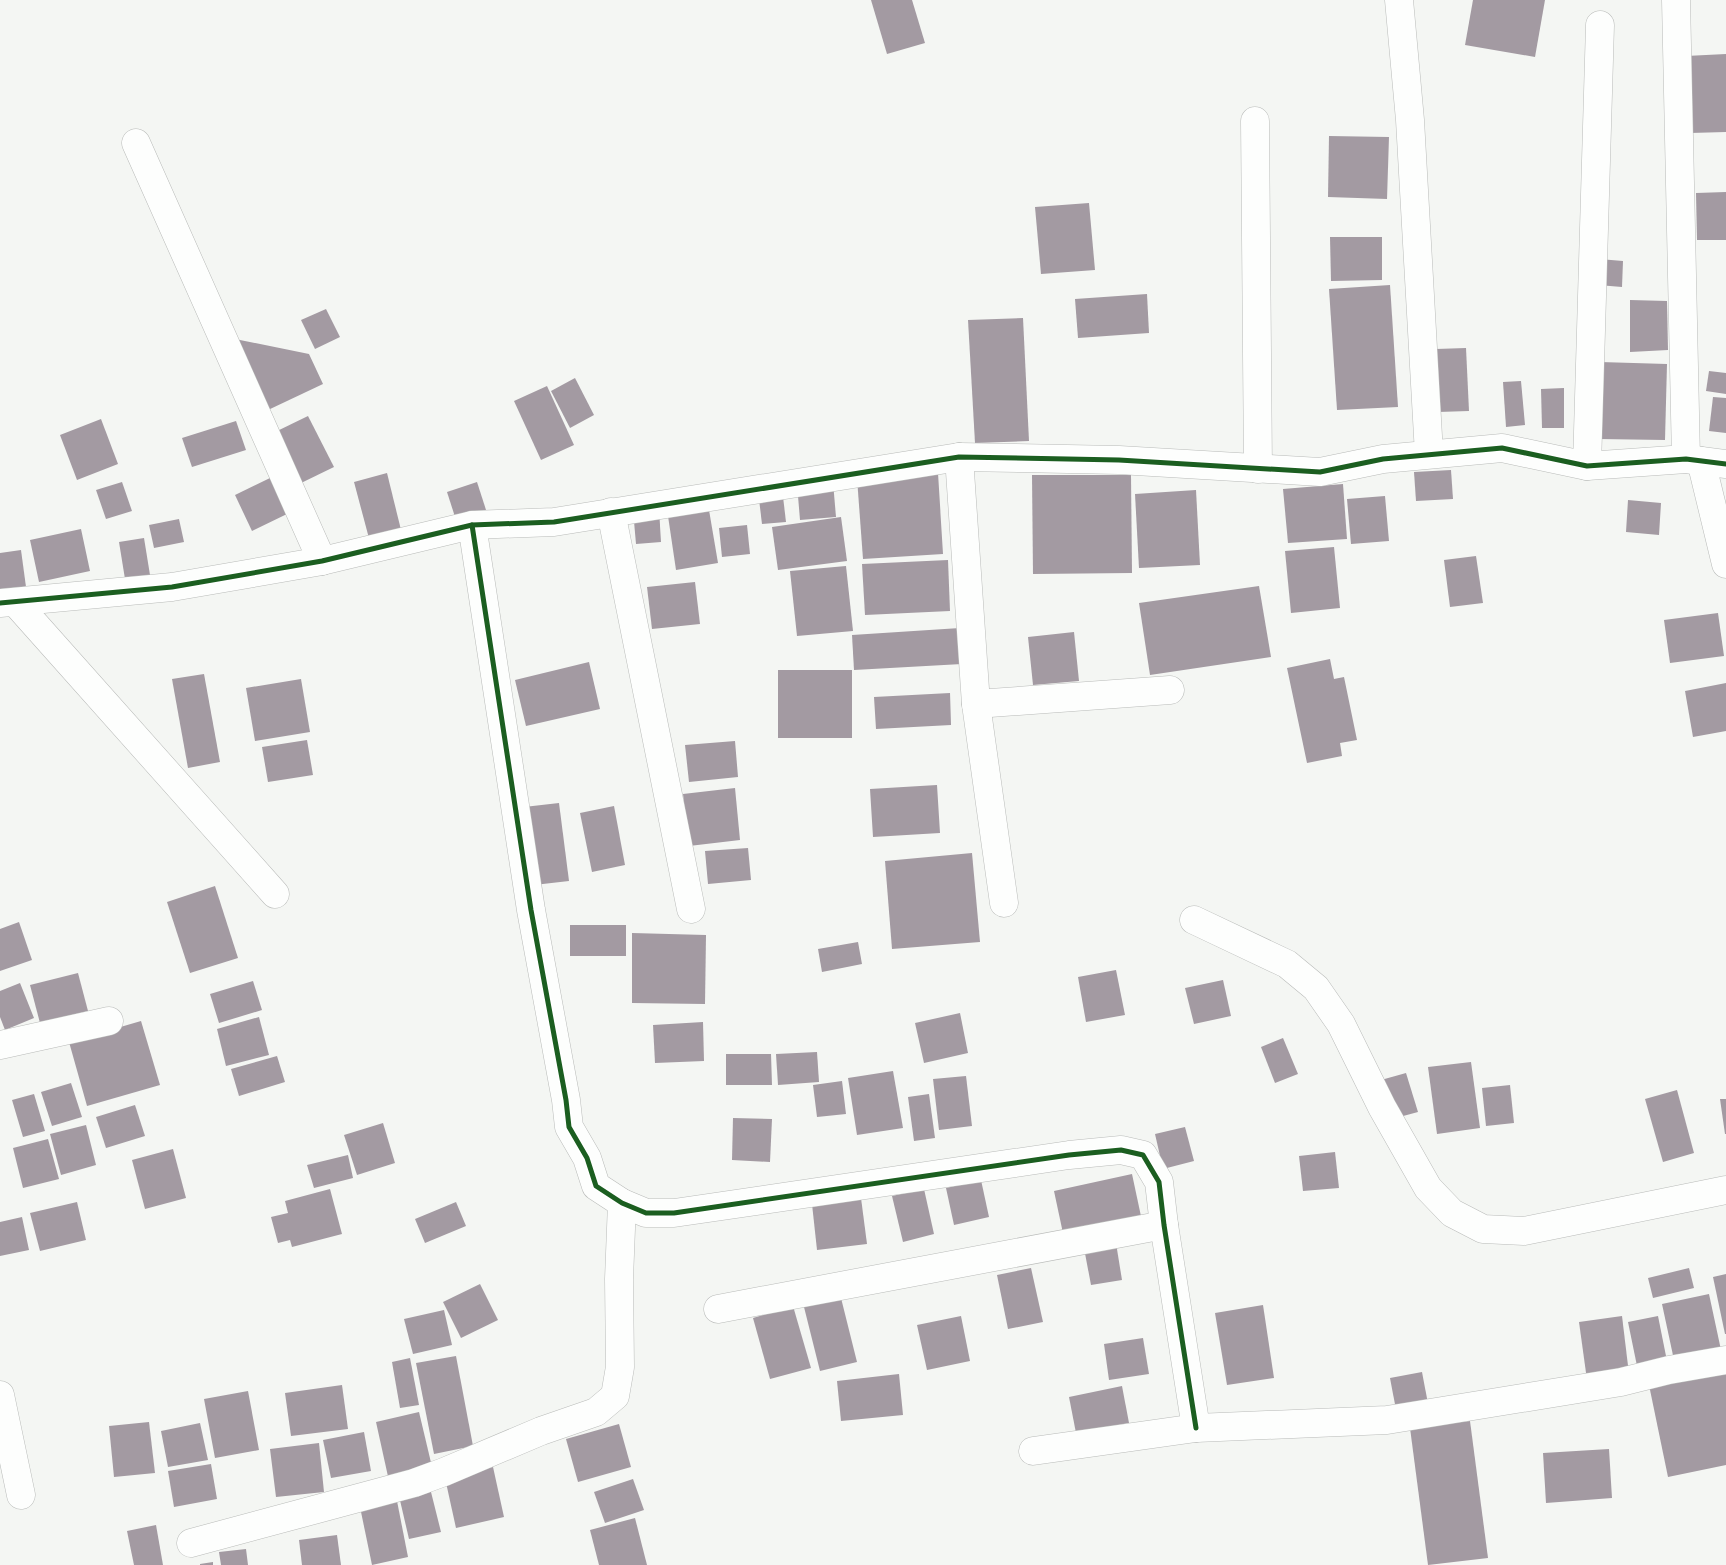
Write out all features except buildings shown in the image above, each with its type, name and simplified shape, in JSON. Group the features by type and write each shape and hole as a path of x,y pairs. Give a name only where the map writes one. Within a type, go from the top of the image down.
{"street":[{"path":"1400,0 1410,120 1430,454"},
{"path":"1676,0 1704,461 1726,564"},
{"path":"1587,466 1600,26"},
{"path":"1255,121 1258,469"},
{"path":"136,143 322,561"},
{"path":"7,602 172,587 322,561 472,525 554,522 959,457 1119,460 1320,472 1383,459 1502,448 1587,466 1704,461"},
{"path":"959,457 976,704 1004,903"},
{"path":"611,512 691,910"},
{"path":"472,525 531,910 566,1100 569,1128 588,1158 596,1186 622,1203 646,1213 674,1213 1059,1156 1121,1150 1143,1156 1158,1182 1196,1428"},
{"path":"7,602 275,894"},
{"path":"976,704 1170,690"},
{"path":"1194,920 1288,964 1316,988 1341,1024 1382,1107 1428,1188 1452,1213 1475,1225 1482,1228 1524,1232 1726,1190"},
{"path":"0,1045 109,1021"},
{"path":"191,1543 414,1483 541,1431 596,1412 614,1396 620,1367 618,1279 622,1203"},
{"path":"718,1309 1164,1225"},
{"path":"1033,1451 1196,1428 1387,1420 1621,1382 1668,1370 1726,1360"},
{"path":"0,1395 21,1495"}],"cycle path":[{"path":"0,603 172,587 322,561 472,525 554,522 959,457 1119,460 1320,472 1383,459 1502,448 1587,466 1686,459 1726,464"},
{"path":"472,525 531,910 566,1100 569,1127 587,1158 596,1186 622,1203 646,1213 674,1213 1069,1155 1121,1150 1143,1155 1159,1182 1196,1428"}]}
